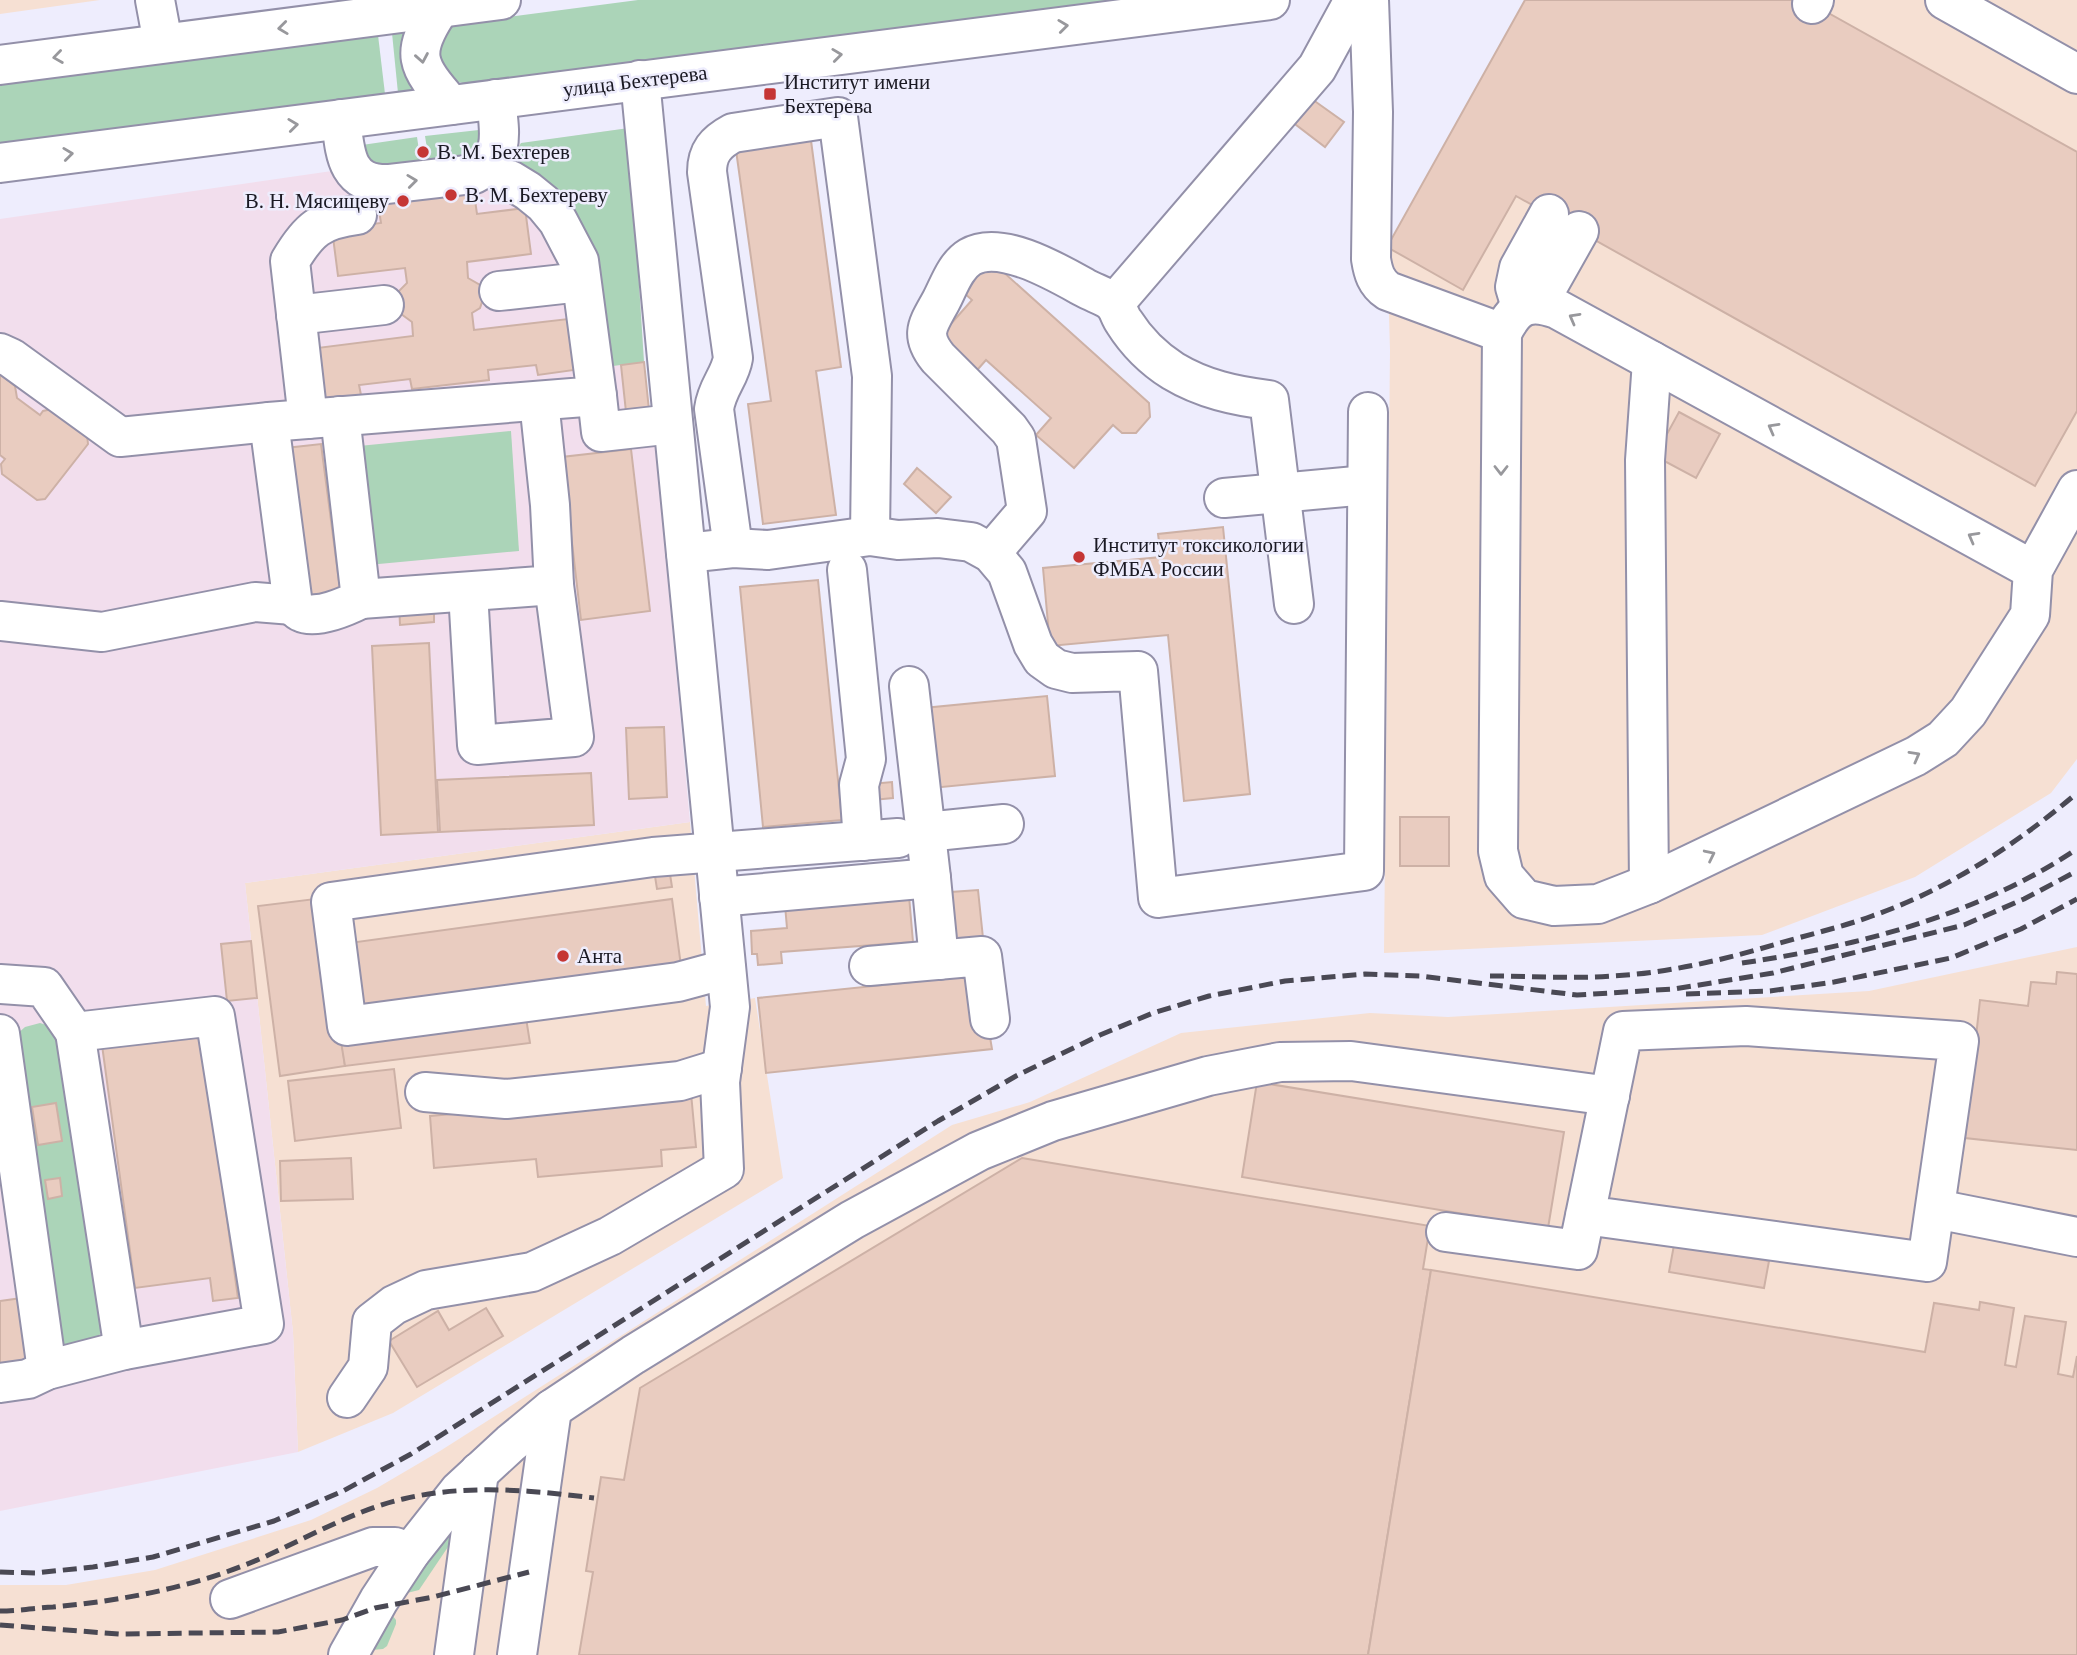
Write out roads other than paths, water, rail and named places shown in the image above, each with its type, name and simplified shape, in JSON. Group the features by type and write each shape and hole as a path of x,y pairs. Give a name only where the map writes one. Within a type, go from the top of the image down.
{"street":[{"path":"155,0 163,43"},
{"path":"0,65 501,0"},
{"name":"улица Бехтерева","path":"0,163 1270,0"},
{"path":"1114,303 1317,68 1354,0"},
{"path":"1370,0 1373,112 1371,259 1380,286 1388,291 1521,314 1557,309 2033,570"},
{"path":"1945,0 2077,74"},
{"path":"440,8 425,31 420,46 420,60 426,76 451,105"},
{"path":"347,1398 368,1367 372,1322 394,1305 426,1290 532,1272 610,1236 724,1169 720,1082 730,1007 640,80"},
{"path":"341,118 348,160 363,180 388,184 474,174 486,168 495,158 498,147 495,99"},
{"path":"733,548 714,408 716,393 731,370 733,358 707,159 722,139 733,133 838,117 872,376 870,537"},
{"path":"510,180 544,204 558,221 579,261 601,432 673,424"},
{"path":"357,215 332,218 315,228 303,240 290,261 296,315 324,418 361,599"},
{"path":"1564,223 1521,314 1498,851 1504,876 1524,899 1554,906 1598,904 1648,884 1916,756 1943,739 1968,712 2030,615 2033,570 2077,490"},
{"path":"655,240 715,231"},
{"path":"991,553 1027,511 1016,439 928,346 926,335 959,267 970,257 981,253 1014,256 1046,267 1114,303 1162,381 1200,385 1235,396 1269,400 1294,604"},
{"path":"499,291 581,282"},
{"path":"296,315 384,305"},
{"path":"0,353 11,358 120,437 269,422 597,397"},
{"path":"1648,884 1645,460 1652,361"},
{"path":"468,592 477,745 574,737 554,585 550,505 539,401"},
{"path":"686,553 733,548 768,550 870,537 898,540 938,538 971,542 991,553 1007,572 1032,644 1042,659 1056,669 1072,673 1138,671 1158,898 1364,872 1368,412"},
{"path":"269,422 293,605 301,613 312,615 341,609 361,599 554,585"},
{"path":"1224,498 1367,485"},
{"path":"847,570 866,759 859,785 896,837 931,878 939,960"},
{"path":"0,621 102,632 255,602 293,605"},
{"path":"896,837 909,686"},
{"path":"726,970 678,982 347,1026 331,902 653,857 896,837 1004,824"},
{"path":"719,897 931,878"},
{"path":"869,966 982,956 990,1018"},
{"path":"0,984 44,987 75,1032 124,1350"},
{"path":"0,1384 28,1379 47,1370 124,1350 264,1324 215,1016 75,1032"},
{"path":"1446,1232 1578,1250 1623,1031 1746,1026 1959,1041 1927,1262 1586,1215"},
{"path":"0,1034 47,1370"},
{"path":"348,1655 410,1553 459,1491 552,1409 632,1355 852,1220 979,1151 1053,1121 1209,1076 1280,1062 1351,1061 1610,1096"},
{"path":"425,1092 506,1099 680,1081 722,1068"},
{"path":"1936,1209 2077,1237"},
{"path":"517,1655 552,1409"},
{"path":"454,1655 479,1472"},
{"path":"230,1599 373,1547 395,1547 410,1553"}],"railway":[{"path":"1490,976 1582,977 1655,972 1719,960 1849,924 1900,905 1954,879 2006,847 2077,793"},
{"path":"1742,963 1873,937 1958,910 2039,872 2077,849"},
{"path":"0,1572 35,1573 153,1557 274,1521 343,1491 411,1454 938,1121 1016,1076 1100,1035 1153,1013 1209,996 1285,981 1365,974 1420,976 1577,995 1674,989 1773,973 1964,925 2024,899 2077,871"},
{"path":"1686,994 1770,991 1834,982 1951,958 2021,929 2077,899"},
{"path":"0,1611 102,1601 199,1581 265,1557 362,1512 426,1494 498,1490 594,1498"},
{"path":"0,1625 119,1634 278,1632 342,1620 375,1608 433,1597 529,1572"}],"place":[{"name":"Институт имени Бехтерева","path":"770,94"},
{"name":"В. М. Бехтерев","path":"423,152"},
{"name":"В. М. Бехтереву","path":"451,195"},
{"name":"В. Н. Мясищеву","path":"403,201"},
{"name":"Институт токсикологии ФМБА России","path":"1079,557"},
{"name":"Анта","path":"563,956"}]}
